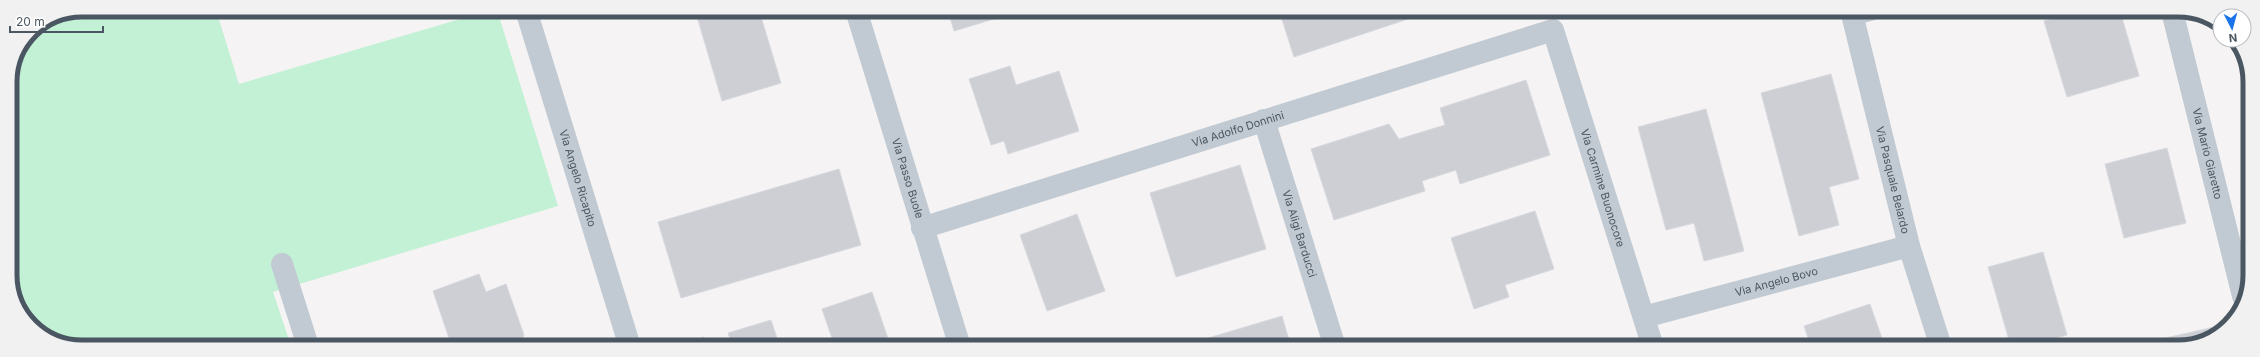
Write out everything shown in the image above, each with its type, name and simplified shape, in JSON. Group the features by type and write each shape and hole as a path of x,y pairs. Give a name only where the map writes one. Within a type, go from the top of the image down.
{"street":[{"name":"Via Angelo Ricapito","path":"528,17 628,340"},
{"name":"Via Passo Buole","path":"858,17 958,340"},
{"name":"Via Pasquale Belardo","path":"1859,17 1909,246 1939,340"},
{"name":"Via Mario Giaretto","path":"2173,17 2241,289"},
{"name":"Via Adolfo Donnini","path":"922,228 1553,30"},
{"name":"Via Carmine Buonocore","path":"1553,30 1651,340"},
{"name":"Via Aligi Barducci","path":"1264,120 1333,340"},
{"name":"Via Angelo Bovo","path":"1644,316 1909,246"},
{"path":"282,264 306,340"}],"green space":[{"path":"218,17 239,84 467,17 499,17 558,206 273,292 289,340 82,340 65,338 53,333 42,327 30,315 22,300 18,288 17,275 17,82 18,69 22,57 36,36 57,22 69,18"}],"building":[{"path":"697,17 761,17 781,83 722,101"},
{"path":"950,17 1001,17 954,31"},
{"path":"1281,17 1414,17 1294,57"},
{"path":"2057,17 2122,17 2139,76 2067,97 2044,21"},
{"path":"1010,66 1016,85 1059,71 1079,131 1008,154 1004,141 991,145 969,79"},
{"path":"1831,74 1859,179 1829,187 1839,225 1799,236 1761,93"},
{"path":"1526,80 1550,155 1460,184 1456,170 1422,181 1425,191 1334,220 1311,149 1389,124 1399,139 1445,125 1440,108"},
{"path":"1706,109 1744,251 1704,261 1694,223 1666,230 1638,127"},
{"path":"2167,148 2186,223 2124,238 2105,164"},
{"path":"1240,165 1266,249 1176,277 1150,193"},
{"path":"839,169 861,245 681,298 658,222"},
{"path":"1535,211 1554,269 1505,285 1509,297 1474,309 1451,238"},
{"path":"1077,214 1105,291 1047,311 1020,235"},
{"path":"2043,252 2067,335 2050,340 2009,340 1988,267"},
{"path":"479,274 486,292 506,284 524,335 522,340 450,340 433,291"},
{"path":"872,292 889,340 833,340 822,309"},
{"path":"1870,304 1883,340 1809,340 1804,326"},
{"path":"1282,316 1289,340 1201,340"},
{"path":"771,320 778,340 730,340 728,333"},
{"path":"2214,327 2214,329 2211,331 2191,339 2157,340"},
{"path":"704,337 705,340 695,340"}]}
